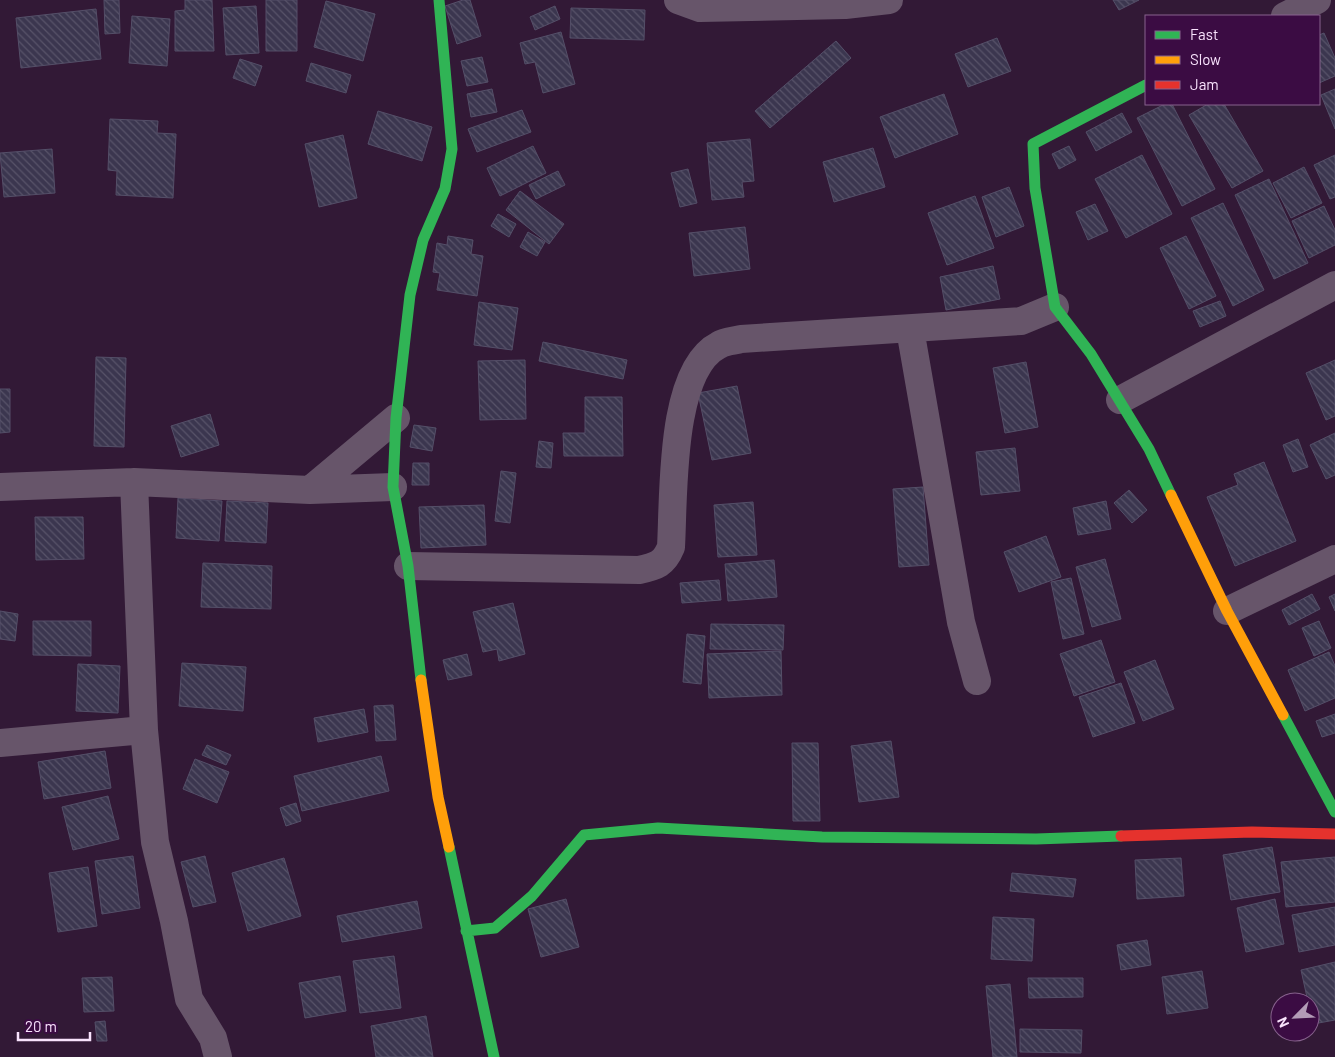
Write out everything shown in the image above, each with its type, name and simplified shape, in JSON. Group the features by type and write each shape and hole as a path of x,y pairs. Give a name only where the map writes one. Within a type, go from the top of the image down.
{"street":[{"path":"439,0 452,150 445,188 422,240 410,295 396,418 394,487 408,566 416,653 438,797 494,1057"},
{"path":"678,0 700,8 845,5 889,0"},
{"path":"1287,15 1317,0"},
{"path":"1145,86 1033,144 1035,188 1055,307 1091,354 1149,449 1227,611 1335,812"},
{"path":"1120,400 1335,285"},
{"path":"408,566 639,570 657,566 666,560 671,546 679,413 688,381 702,358 719,345 741,339 1021,321 1055,307"},
{"path":"910,329 961,622 977,681"},
{"path":"310,490 396,418"},
{"path":"0,487 134,482 310,490 394,487"},
{"path":"134,482 144,730 154,842 174,921 189,999 214,1038 218,1057"},
{"path":"1227,611 1335,560"},
{"path":"0,744 144,730"},
{"path":"466,931 495,928 532,896 584,835 658,828 822,837 1036,839 1252,832 1335,834"}],"building":[{"path":"104,0 119,0 120,33 105,34"},
{"path":"185,0 212,0 214,51 175,51 175,11 185,10"},
{"path":"266,0 297,0 297,51 266,51"},
{"path":"463,0 470,0 481,36 457,44 445,6"},
{"path":"1113,0 1139,0 1119,10"},
{"path":"326,1 375,14 363,61 314,47"},
{"path":"256,6 259,53 226,55 223,8"},
{"path":"555,6 560,19 535,30 530,17"},
{"path":"571,8 645,10 644,40 570,38"},
{"path":"96,9 101,59 21,68 16,18"},
{"path":"132,16 170,19 167,66 129,63"},
{"path":"561,32 575,84 543,93 535,62 525,64 520,43"},
{"path":"1324,33 1335,58 1335,76 1320,83 1320,35"},
{"path":"997,38 1011,71 968,87 955,54"},
{"path":"836,41 851,58 770,128 755,111"},
{"path":"482,57 488,82 467,86 461,61"},
{"path":"240,59 262,66 255,86 233,78"},
{"path":"311,63 351,75 346,93 306,81"},
{"path":"492,89 497,112 471,117 467,94"},
{"path":"1335,89 1335,129 1321,95"},
{"path":"944,94 958,134 895,158 880,117"},
{"path":"1163,105 1173,105 1215,189 1182,206 1137,118"},
{"path":"1206,105 1225,105 1263,171 1232,188 1189,115"},
{"path":"522,110 531,132 477,152 468,129"},
{"path":"378,111 432,127 422,161 368,144"},
{"path":"1122,113 1132,132 1096,151 1086,132"},
{"path":"110,119 158,121 157,133 176,134 173,198 116,195 117,171 108,170"},
{"path":"343,135 357,198 319,207 305,144"},
{"path":"750,139 754,181 742,182 744,197 712,200 707,143"},
{"path":"533,146 546,173 500,196 487,168"},
{"path":"1069,146 1076,160 1059,169 1052,154"},
{"path":"873,148 885,187 834,202 823,162"},
{"path":"52,149 55,193 4,197 0,153"},
{"path":"1142,155 1172,214 1126,238 1095,179"},
{"path":"1335,155 1335,197 1330,199 1314,165"},
{"path":"1304,167 1322,203 1291,218 1273,183"},
{"path":"688,169 697,203 680,207 671,173"},
{"path":"558,171 565,185 536,199 529,185"},
{"path":"1269,179 1308,263 1274,279 1235,195"},
{"path":"1009,187 1024,226 996,237 982,197"},
{"path":"520,191 564,224 549,244 506,210"},
{"path":"975,196 994,248 947,265 928,213"},
{"path":"1223,203 1264,290 1233,306 1191,218"},
{"path":"1095,204 1108,231 1088,240 1076,212"},
{"path":"1324,206 1335,230 1335,245 1309,258 1292,221"},
{"path":"498,214 516,224 509,237 491,226"},
{"path":"745,227 750,269 694,276 689,233"},
{"path":"528,232 545,242 537,256 520,247"},
{"path":"448,236 473,240 471,254 483,256 477,296 437,290 440,273 433,272 437,243 447,245"},
{"path":"1186,236 1216,296 1189,309 1160,248"},
{"path":"993,266 1000,299 946,310 940,277"},
{"path":"1220,301 1226,316 1200,327 1193,311"},
{"path":"479,302 518,308 512,350 474,345"},
{"path":"543,342 627,360 623,379 539,361"},
{"path":"96,357 126,358 124,447 94,446"},
{"path":"525,360 526,419 480,420 478,361"},
{"path":"1335,360 1335,416 1326,420 1306,373"},
{"path":"1026,362 1038,427 1005,433 993,368"},
{"path":"737,386 751,453 712,460 698,393"},
{"path":"0,389 10,389 10,432 0,433"},
{"path":"585,397 622,397 623,456 564,456 563,433 585,433"},
{"path":"210,414 219,445 181,457 171,426"},
{"path":"414,425 436,428 432,451 410,447"},
{"path":"1335,433 1335,475 1326,479 1310,445"},
{"path":"1298,439 1308,467 1293,472 1283,445"},
{"path":"539,441 553,443 551,468 536,467"},
{"path":"1015,448 1020,491 981,495 976,452"},
{"path":"1264,462 1296,541 1235,566 1207,497 1238,485 1234,474"},
{"path":"413,463 429,463 429,485 412,485"},
{"path":"501,471 516,473 510,523 495,521"},
{"path":"923,487 929,565 899,567 893,489"},
{"path":"1129,490 1147,510 1132,523 1114,503"},
{"path":"178,498 222,501 219,541 176,538"},
{"path":"227,501 268,503 266,543 225,541"},
{"path":"1106,501 1111,529 1078,535 1073,508"},
{"path":"753,502 757,555 718,557 714,505"},
{"path":"484,505 486,545 421,548 419,507"},
{"path":"35,517 83,517 84,559 36,560"},
{"path":"1046,536 1061,577 1019,592 1004,552"},
{"path":"1105,559 1121,619 1092,627 1076,567"},
{"path":"774,560 777,597 728,601 725,564"},
{"path":"203,563 272,566 271,609 201,607"},
{"path":"1071,578 1084,634 1063,639 1051,582"},
{"path":"719,580 721,600 682,603 680,583"},
{"path":"1312,594 1320,609 1289,625 1282,610"},
{"path":"1335,594 1335,611 1329,597"},
{"path":"513,603 525,654 499,661 497,649 483,652 473,612"},
{"path":"0,611 18,614 15,641 0,639"},
{"path":"33,621 91,621 91,656 33,655"},
{"path":"1319,621 1331,648 1314,656 1302,628"},
{"path":"711,624 784,625 783,650 710,649"},
{"path":"687,634 705,636 701,684 683,682"},
{"path":"1101,640 1115,682 1074,696 1060,654"},
{"path":"781,651 782,695 709,698 707,654"},
{"path":"1329,652 1335,666 1335,698 1305,711 1288,670"},
{"path":"467,654 472,675 448,680 443,660"},
{"path":"1155,660 1174,709 1143,721 1124,672"},
{"path":"182,663 246,667 243,711 179,706"},
{"path":"78,664 120,666 118,713 76,711"},
{"path":"1121,683 1135,723 1093,737 1079,697"},
{"path":"393,705 396,740 376,741 374,706"},
{"path":"364,709 368,732 318,742 314,718"},
{"path":"1335,714 1335,733 1322,737 1316,721"},
{"path":"891,741 899,797 859,802 851,746"},
{"path":"792,743 818,743 820,821 793,821"},
{"path":"207,745 231,755 226,765 202,755"},
{"path":"105,751 111,788 44,799 38,762"},
{"path":"381,756 389,791 302,811 294,776"},
{"path":"195,759 229,772 217,803 183,789"},
{"path":"108,796 119,839 73,850 62,807"},
{"path":"296,803 301,821 286,826 280,808"},
{"path":"1272,847 1280,892 1231,900 1223,855"},
{"path":"133,856 140,908 102,914 95,861"},
{"path":"205,856 216,902 193,907 181,862"},
{"path":"1335,857 1335,902 1286,907 1281,862"},
{"path":"284,858 301,916 248,931 232,873"},
{"path":"1181,858 1184,896 1137,899 1135,860"},
{"path":"88,867 97,926 58,932 49,873"},
{"path":"1012,873 1076,879 1073,897 1010,891"},
{"path":"566,899 579,947 541,957 528,909"},
{"path":"1275,899 1284,944 1246,952 1237,908"},
{"path":"417,901 422,928 342,942 337,916"},
{"path":"1335,907 1335,945 1299,952 1292,915"},
{"path":"993,917 1034,919 1032,961 991,959"},
{"path":"1147,940 1151,965 1121,970 1117,945"},
{"path":"394,956 401,1008 360,1013 353,961"},
{"path":"1335,962 1335,1020 1320,1023 1320,992 1306,992 1301,970"},
{"path":"1202,971 1208,1008 1167,1014 1162,977"},
{"path":"340,976 346,1011 305,1018 299,983"},
{"path":"112,977 114,1011 84,1012 82,978"},
{"path":"1028,978 1083,978 1083,997 1029,998"},
{"path":"1010,984 1017,1057 993,1057 986,986"},
{"path":"426,1016 433,1057 376,1057 371,1026"},
{"path":"105,1021 107,1041 97,1041 95,1022"},
{"path":"1020,1029 1082,1030 1081,1053 1020,1052"}],"traffic: fast":[{"path":"421,680 408,566 393,487 396,418 410,295 423,240 445,189 452,149 439,0"},
{"path":"1145,86 1033,144 1035,188 1055,307 1091,354 1149,449 1171,495"},
{"path":"1283,715 1335,812"},
{"path":"466,931 495,928 532,896 584,835 658,828 822,837 1036,839 1121,836"},
{"path":"449,847 494,1057"}],"traffic: slow":[{"path":"1171,495 1227,611 1283,715"},
{"path":"421,680 438,797 449,847"}],"traffic: jam":[{"path":"1121,836 1252,832 1335,834"}]}
